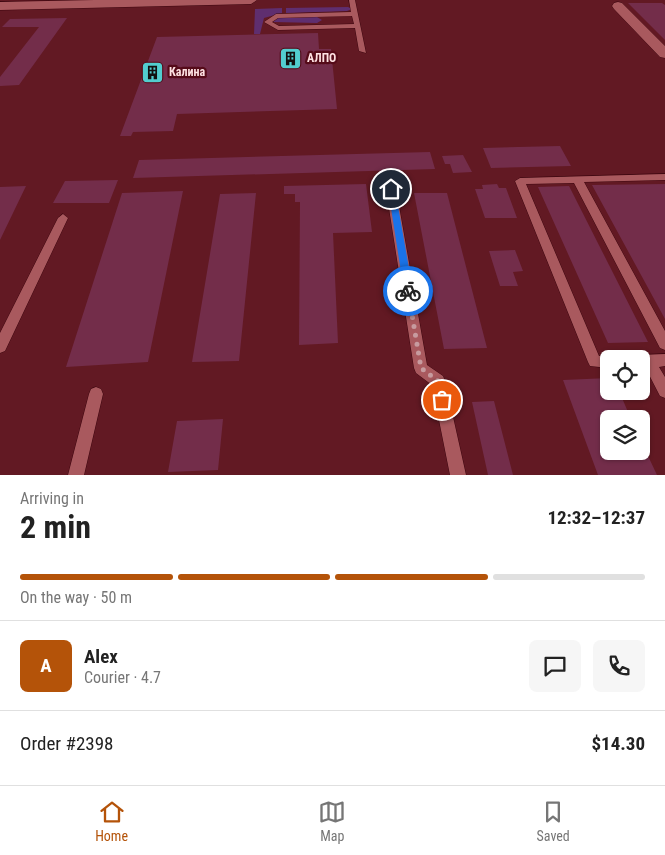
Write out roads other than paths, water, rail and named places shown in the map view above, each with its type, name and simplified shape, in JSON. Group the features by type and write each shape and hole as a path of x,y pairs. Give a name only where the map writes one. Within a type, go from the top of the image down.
{"street":[{"path":"0,6 251,0"},
{"path":"618,6 665,54"}],"lane":[{"path":"352,0 363,51"},
{"path":"355,14 276,16 267,22 278,28 357,26"},
{"path":"600,362 595,362 520,180 665,177"},
{"path":"578,179 665,344"},
{"path":"391,189 421,368 438,381 458,475"},
{"path":"0,347 63,218"},
{"path":"650,361 665,360"},
{"path":"650,368 665,391"},
{"path":"76,475 96,394"}],"place":[{"name":"АЛПО","path":"291,58"},
{"name":"Калина","path":"153,72"}]}
